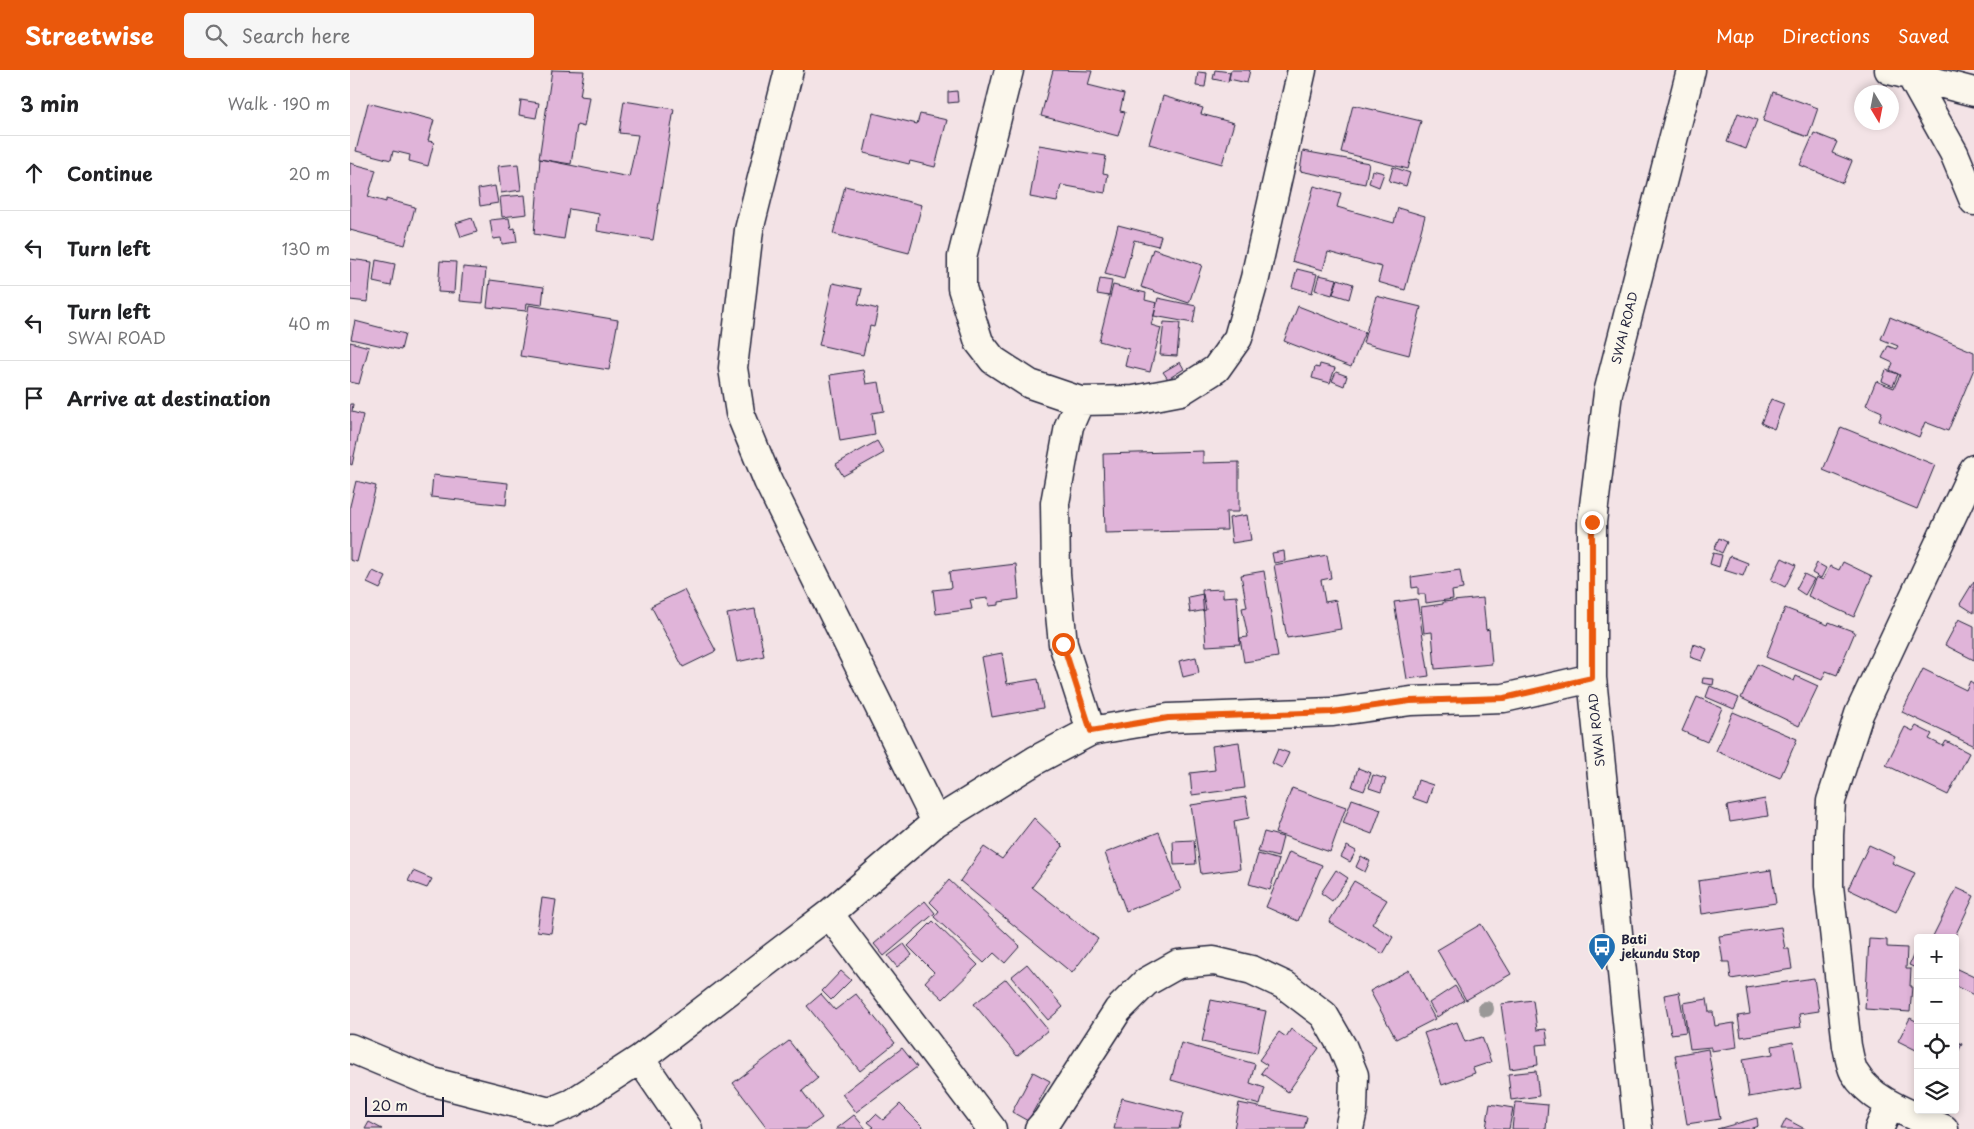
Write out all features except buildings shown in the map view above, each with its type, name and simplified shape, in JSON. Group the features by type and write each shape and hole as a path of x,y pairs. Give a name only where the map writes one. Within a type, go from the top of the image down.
{"street":[{"path":"789,70 749,230 733,368 740,413 768,481 936,822"},
{"path":"1008,70 962,257 962,288 979,342 993,360 1030,384 1080,402 1134,400 1181,391 1216,369 1238,338 1256,278 1302,70"},
{"name":"SWAI ROAD","path":"1638,1129 1592,678 1592,522 1608,393 1691,70"},
{"path":"1900,73 1974,92"},
{"path":"1900,73 1954,153 1974,201"},
{"path":"1080,402 1069,426 1056,503 1056,574 1063,644 1091,731"},
{"path":"1944,1129 1890,1105 1868,1088 1854,1071 1847,1046 1829,886 1829,835 1831,801 1859,714 1971,482"},
{"path":"352,1056 545,1120 640,1058 829,914 936,822 1036,760 1091,731 1168,718 1332,712 1410,701 1504,698 1592,678"},
{"path":"829,914 992,1129"},
{"path":"1038,1129 1047,1120 1118,1010 1146,982 1178,964 1214,961 1252,970 1286,986 1324,1015 1343,1048 1354,1075 1353,1110 1349,1129"},
{"path":"640,1058 688,1129"},
{"path":"1878,1129 1890,1105"}],"place":[{"name":"Bati jekundu Stop","path":"1602,971"}],"route":[{"path":"1063,644 1091,731 1168,718 1332,712 1410,701 1504,698 1592,678 1592,522"}]}
